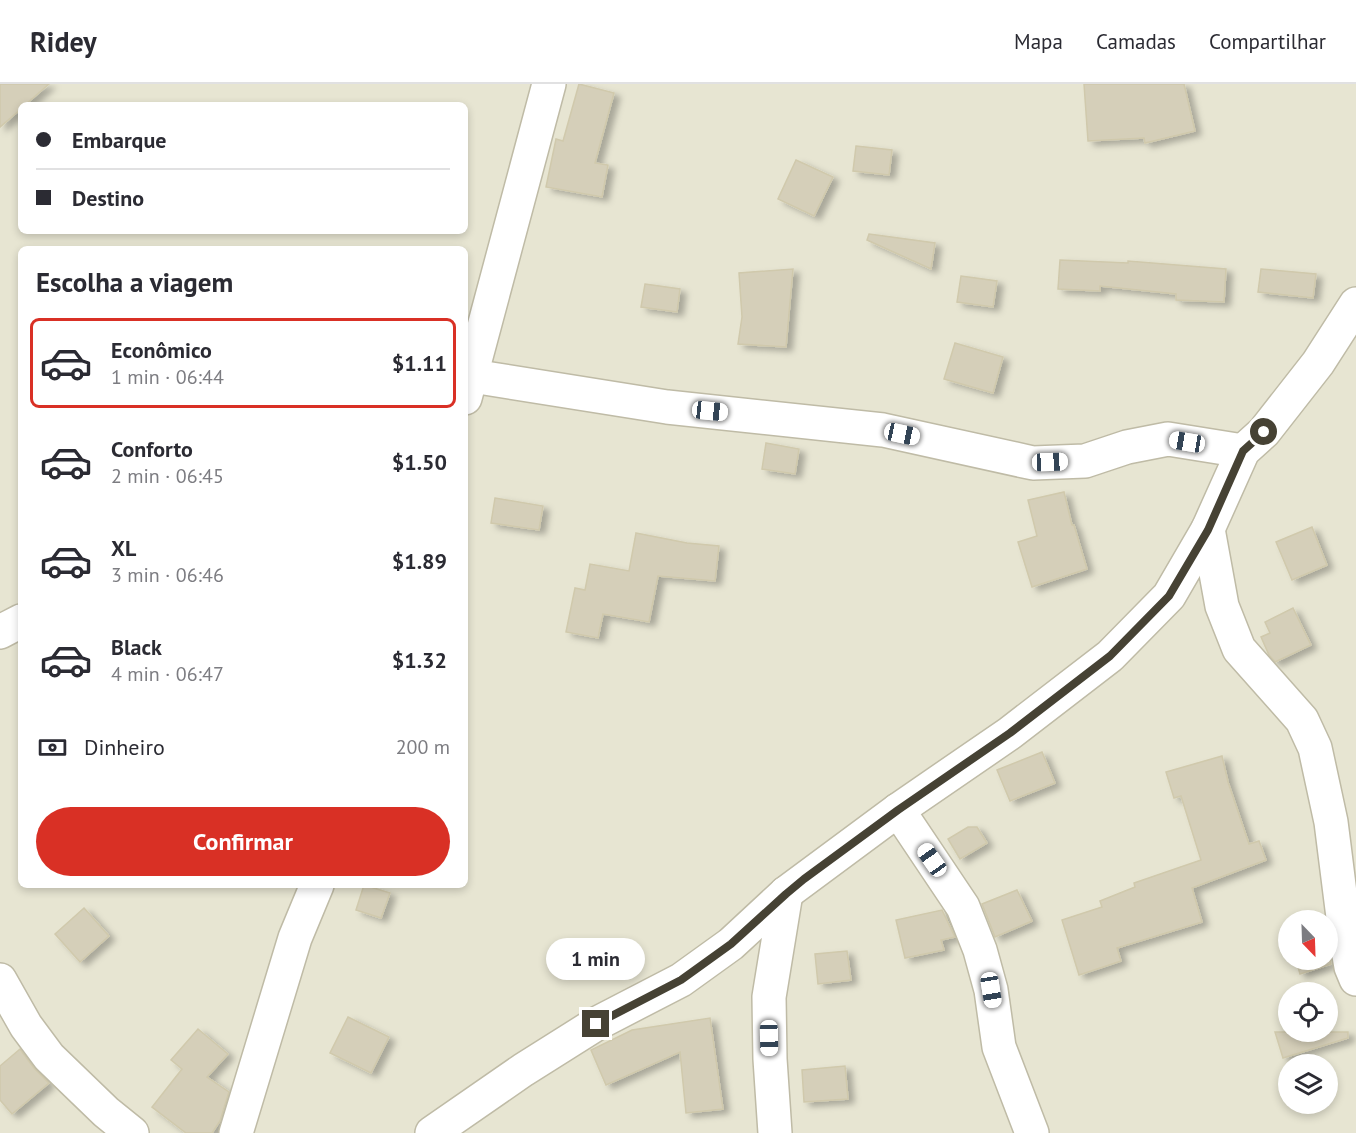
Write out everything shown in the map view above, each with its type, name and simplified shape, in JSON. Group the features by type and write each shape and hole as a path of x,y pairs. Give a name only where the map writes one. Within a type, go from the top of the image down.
{"street":[{"path":"549,84 470,368 667,407 883,430 1033,463 1085,461 1127,447 1168,439 1243,451"},
{"path":"432,1133 523,1070 596,1024 681,980 731,944 786,894 898,810 1010,733 1110,656 1169,596 1208,530 1243,451 1264,432 1318,363 1356,304"},
{"path":"1208,530 1221,606 1239,648 1302,720 1315,748 1331,822 1344,933 1351,967 1356,979"},
{"path":"0,632 18,623"},
{"path":"898,810 963,907 980,950 991,990 999,1047 1032,1133"},
{"path":"236,1133 295,938 316,888"},
{"path":"775,1133 769,997 786,894"},
{"path":"0,980 26,1026 49,1057 106,1112 132,1133"}],"shaded area":[{"path":"0,84 1356,84 1356,1133 0,1133"}],"building":[{"path":"0,84 49,84 28,102 18,102 18,112 0,127"},
{"path":"579,84 614,93 595,163 608,165 602,197 546,187 556,139 563,141"},
{"path":"1084,84 1184,84 1195,131 1145,143 1144,138 1088,141"},
{"path":"856,146 892,150 889,175 853,171"},
{"path":"796,160 833,177 814,216 778,199"},
{"path":"869,234 935,243 931,269 867,240"},
{"path":"1060,260 1128,263 1128,261 1226,269 1224,302 1176,300 1176,294 1100,286 1100,291 1058,289"},
{"path":"793,269 786,347 738,344 742,317 739,273"},
{"path":"1261,269 1316,274 1313,298 1258,292"},
{"path":"961,276 997,281 993,307 957,302"},
{"path":"645,284 680,289 677,312 641,307"},
{"path":"955,343 1003,357 993,393 944,379"},
{"path":"766,443 799,449 795,474 762,469"},
{"path":"1064,492 1087,569 1032,587 1018,542 1037,536 1028,500"},
{"path":"495,498 543,506 539,530 491,523"},
{"path":"1312,527 1327,565 1292,580 1276,542"},
{"path":"636,533 687,543 719,546 715,581 658,576 649,622 603,614 598,638 566,632 575,588 585,590 590,564 629,571"},
{"path":"1293,608 1311,645 1275,662 1269,655 1261,637 1270,633 1265,622"},
{"path":"1042,752 1055,783 1010,801 997,770"},
{"path":"1222,756 1228,782 1249,844 1259,841 1266,860 1192,888 1202,922 1117,948 1121,961 1079,975 1062,920 1102,907 1100,901 1135,887 1134,883 1201,860 1181,796 1174,798 1166,772"},
{"path":"968,827 977,827 987,843 960,859 948,839"},
{"path":"363,888 374,888 390,893 381,918 356,910"},
{"path":"1017,890 1032,921 995,937 982,904"},
{"path":"84,908 109,936 80,962 55,934"},
{"path":"942,910 955,937 941,940 944,950 905,958 896,920"},
{"path":"847,951 851,980 818,984 815,954"},
{"path":"1299,970 1312,970 1300,974"},
{"path":"348,1017 389,1037 371,1073 330,1053"},
{"path":"710,1018 723,1109 686,1113 680,1052 606,1085 591,1050 632,1030"},
{"path":"198,1029 228,1054 207,1077 229,1092 220,1121 212,1133 186,1133 152,1107 182,1069 171,1060"},
{"path":"1338,1032 1348,1032 1348,1038 1338,1041"},
{"path":"1278,1042 1335,1042 1296,1054 1282,1054"},
{"path":"20,1049 49,1083 12,1114 0,1100 0,1066"},
{"path":"845,1066 848,1099 804,1102 802,1070"}],"route":[{"path":"596,1024 681,980 731,944 804,879 898,810 1010,733 1110,656 1169,596 1208,530 1243,451 1264,432"}]}
